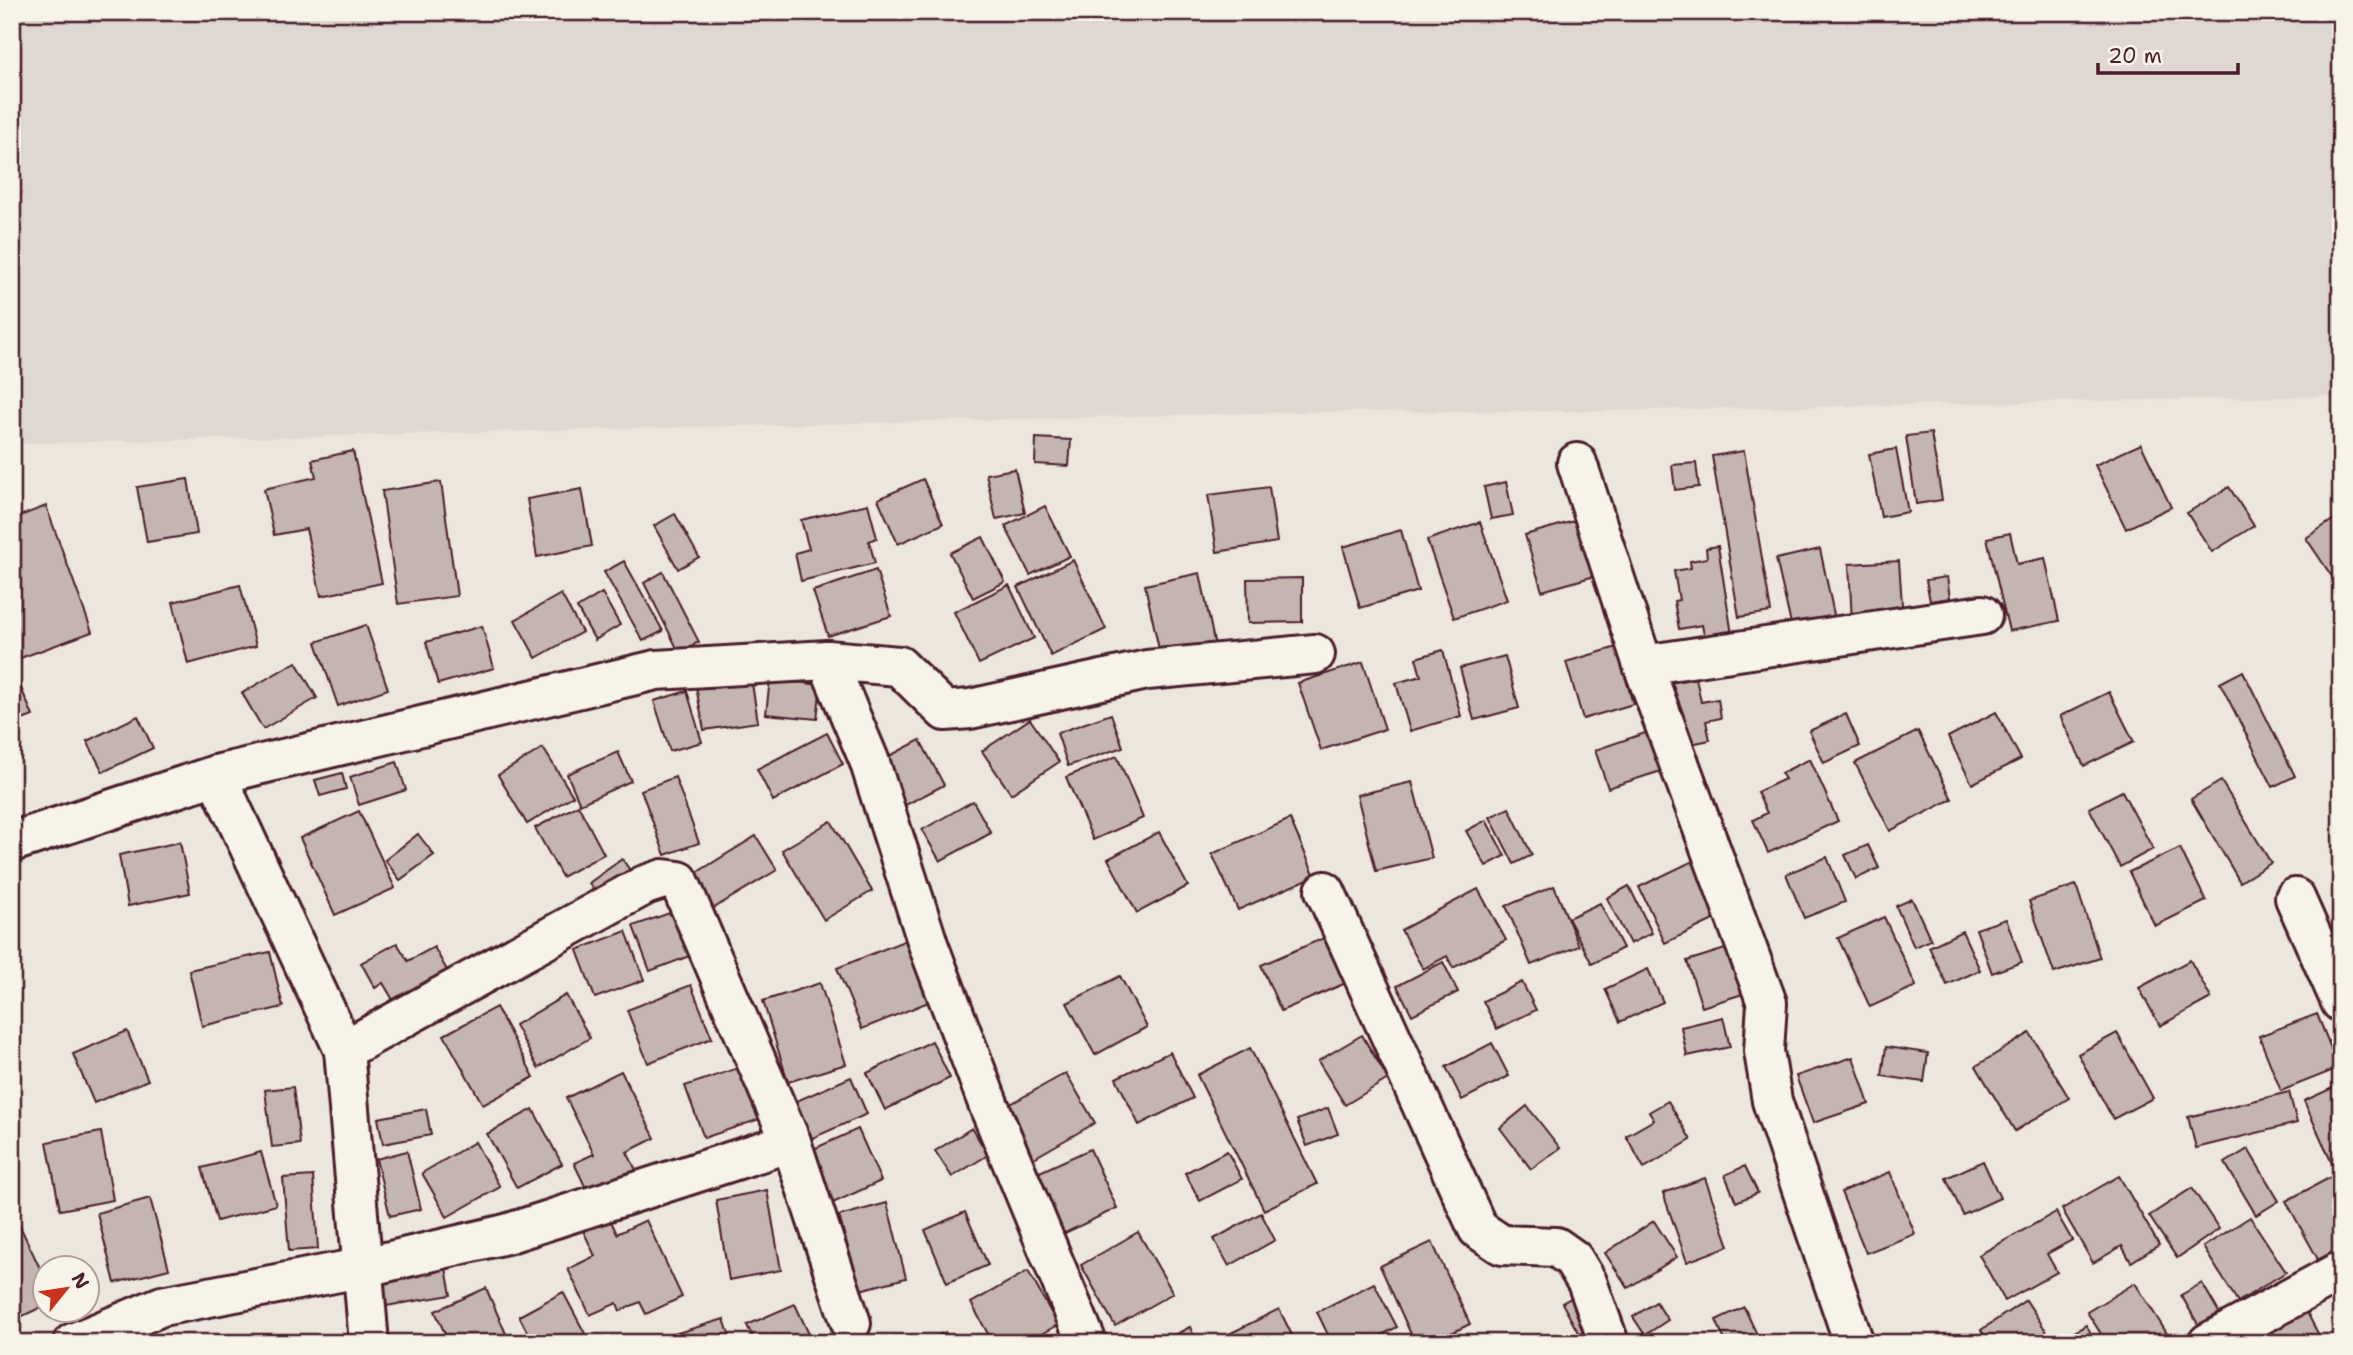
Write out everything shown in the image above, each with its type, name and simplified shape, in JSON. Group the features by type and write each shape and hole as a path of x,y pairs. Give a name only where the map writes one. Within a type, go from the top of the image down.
{"street":[{"path":"1577,463 1643,665 1767,1003 1764,1051 1772,1101 1854,1343"},
{"path":"1643,665 1982,615"},
{"path":"12,842 216,775 656,670 827,660 899,666 945,711 970,709 1147,670 1315,654"},
{"path":"827,660 869,760 929,947 989,1106 1087,1343"},
{"path":"216,775 344,1050 365,1267 369,1343"},
{"path":"344,1050 645,885 663,879 679,881 791,1142 851,1322"},
{"path":"1325,891 1478,1229 1502,1245 1556,1247 1573,1259 1587,1282 1609,1343"},
{"path":"2295,898 2341,1002"},
{"path":"73,1343 162,1306 365,1267 506,1234 791,1142"},
{"path":"2208,1343 2341,1271"}],"shaded area":[{"path":"12,12 2341,12 2341,396 1599,411 1294,412 12,444"}],"building":[{"path":"1931,433 1942,500 1916,504 1906,436"},
{"path":"1036,438 1071,440 1069,466 1035,464"},
{"path":"2141,444 2171,507 2126,529 2095,465"},
{"path":"1896,449 1908,512 1881,517 1869,454"},
{"path":"353,451 382,583 321,596 306,529 274,535 264,489 316,477 312,460"},
{"path":"1744,451 1771,612 1739,617 1712,456"},
{"path":"1696,463 1699,487 1675,490 1672,465"},
{"path":"1015,469 1025,513 996,519 986,474"},
{"path":"188,479 197,534 147,542 137,487"},
{"path":"923,479 943,524 898,544 878,499"},
{"path":"441,482 457,596 398,604 382,491"},
{"path":"1506,482 1513,515 1491,519 1484,487"},
{"path":"1269,487 1277,542 1217,552 1208,495"},
{"path":"2229,487 2254,526 2212,552 2187,513"},
{"path":"582,489 592,546 537,557 527,499"},
{"path":"868,504 877,538 869,541 875,563 801,581 795,553 809,549 801,520"},
{"path":"46,506 92,632 12,661 12,591 21,588 12,563 12,519"},
{"path":"1045,506 1070,556 1030,575 1005,526"},
{"path":"675,514 699,557 678,569 654,526"},
{"path":"2337,517 2341,522 2341,590 2306,538"},
{"path":"1581,519 1598,575 1542,591 1525,535"},
{"path":"1480,522 1507,600 1454,618 1427,540"},
{"path":"1401,530 1418,591 1360,608 1343,547"},
{"path":"2010,533 2017,564 2045,558 2059,621 2009,631 1987,538"},
{"path":"983,537 1005,582 973,598 950,553"},
{"path":"1718,546 1733,641 1706,645 1702,625 1679,629 1674,601 1679,600 1674,571 1691,568 1690,561 1707,558 1706,548"},
{"path":"1820,549 1836,624 1793,633 1776,559"},
{"path":"1073,560 1106,629 1051,656 1018,587"},
{"path":"624,561 663,631 643,641 604,572"},
{"path":"1899,561 1903,619 1852,622 1849,564"},
{"path":"876,570 891,616 828,636 813,591"},
{"path":"663,572 699,642 679,652 644,583"},
{"path":"1200,573 1216,651 1162,663 1145,585"},
{"path":"1947,577 1950,598 1930,601 1926,580"},
{"path":"1302,578 1302,622 1248,623 1247,579"},
{"path":"240,585 256,646 188,664 173,602"},
{"path":"1009,585 1034,638 979,664 954,612"},
{"path":"602,593 620,625 595,640 577,608"},
{"path":"561,594 582,632 536,658 515,620"},
{"path":"366,625 388,689 338,706 316,642"},
{"path":"482,626 494,668 438,684 426,642"},
{"path":"1617,647 1633,704 1583,719 1566,662"},
{"path":"1443,650 1461,716 1410,731 1396,683 1421,676 1416,658"},
{"path":"1505,656 1519,708 1474,720 1460,668"},
{"path":"296,662 317,698 263,729 242,693"},
{"path":"1363,662 1385,729 1321,750 1298,683"},
{"path":"12,667 33,716 12,724"},
{"path":"2243,671 2295,776 2273,787 2220,683"},
{"path":"751,677 758,722 704,730 696,687"},
{"path":"1696,678 1701,702 1718,699 1721,718 1706,721 1710,740 1686,745 1665,684"},
{"path":"770,679 821,685 817,719 766,714"},
{"path":"687,691 702,742 670,751 654,701"},
{"path":"2109,692 2134,742 2084,766 2060,716"},
{"path":"1996,712 2021,759 1972,784 1948,737"},
{"path":"1111,714 1123,747 1068,766 1057,733"},
{"path":"1846,714 1860,746 1824,763 1809,731"},
{"path":"138,716 153,748 103,772 87,741"},
{"path":"1030,719 1059,762 1011,794 982,751"},
{"path":"1918,731 1952,799 1890,831 1855,763"},
{"path":"1648,732 1661,771 1608,788 1595,750"},
{"path":"827,733 843,764 773,801 757,769"},
{"path":"920,740 944,785 898,809 874,764"},
{"path":"543,748 573,796 527,824 498,775"},
{"path":"618,752 631,781 580,804 567,774"},
{"path":"1117,756 1143,818 1093,840 1066,777"},
{"path":"1810,759 1838,821 1768,853 1753,820 1767,813 1757,792 1785,779 1781,773"},
{"path":"397,762 406,790 359,805 350,777"},
{"path":"342,773 346,789 320,796 315,780"},
{"path":"675,777 699,843 665,855 641,790"},
{"path":"2221,781 2271,863 2240,882 2191,799"},
{"path":"1412,782 1432,858 1376,871 1357,795"},
{"path":"2122,791 2153,849 2120,867 2089,808"},
{"path":"973,801 991,833 940,861 922,830"},
{"path":"578,805 604,854 562,877 535,828"},
{"path":"1509,808 1532,855 1514,864 1490,817"},
{"path":"359,811 395,888 335,915 300,838"},
{"path":"1290,819 1315,876 1238,910 1212,854"},
{"path":"1486,820 1505,856 1486,866 1466,831"},
{"path":"831,821 872,891 824,920 782,850"},
{"path":"1159,832 1188,886 1137,913 1108,859"},
{"path":"418,834 434,855 400,880 385,860"},
{"path":"756,836 777,870 709,911 688,878"},
{"path":"180,842 190,893 128,906 119,855"},
{"path":"1868,845 1879,868 1856,879 1845,855"},
{"path":"2180,848 2206,901 2155,926 2129,872"},
{"path":"1827,857 1845,902 1804,918 1786,874"},
{"path":"622,859 634,876 600,899 589,883"},
{"path":"1697,859 1724,915 1665,943 1639,887"},
{"path":"2076,885 2100,958 2054,973 2029,901"},
{"path":"1554,886 1579,946 1531,965 1506,906"},
{"path":"1629,886 1652,933 1630,944 1607,898"},
{"path":"1478,889 1506,940 1453,968 1447,956 1423,969 1401,930"},
{"path":"1912,899 1931,940 1914,947 1896,906"},
{"path":"1600,903 1623,948 1592,964 1568,918"},
{"path":"678,910 695,954 650,971 633,926"},
{"path":"1884,917 1916,986 1870,1007 1838,938"},
{"path":"2006,919 2022,962 1992,973 1976,929"},
{"path":"626,931 644,980 595,998 577,950"},
{"path":"1962,931 1980,970 1947,985 1929,947"},
{"path":"1326,937 1346,983 1281,1011 1261,965"},
{"path":"911,938 936,999 862,1029 837,968"},
{"path":"397,943 408,961 434,947 449,974 396,1005 383,983 375,988 361,963"},
{"path":"1738,945 1752,991 1702,1007 1687,961"},
{"path":"270,952 283,1007 202,1026 189,970"},
{"path":"2190,960 2211,998 2160,1026 2139,988"},
{"path":"1443,962 1458,992 1412,1015 1397,986"},
{"path":"1648,969 1663,1002 1620,1022 1605,989"},
{"path":"1120,976 1147,1027 1095,1055 1067,1003"},
{"path":"1522,982 1536,1010 1497,1029 1483,1001"},
{"path":"820,983 846,1064 788,1082 763,1001"},
{"path":"691,985 712,1038 648,1063 627,1010"},
{"path":"566,995 590,1038 538,1068 515,1025"},
{"path":"496,1007 534,1077 483,1105 444,1035"},
{"path":"2317,1014 2339,1068 2281,1091 2259,1036"},
{"path":"1723,1017 1730,1047 1687,1056 1681,1027"},
{"path":"127,1031 148,1080 94,1103 73,1054"},
{"path":"2030,1033 2069,1098 2015,1131 1976,1066"},
{"path":"2117,1033 2153,1098 2113,1119 2078,1054"},
{"path":"1362,1035 1388,1079 1345,1105 1318,1061"},
{"path":"932,1041 950,1078 885,1110 867,1073"},
{"path":"1492,1043 1509,1076 1462,1100 1446,1067"},
{"path":"1886,1047 1928,1053 1924,1082 1882,1076"},
{"path":"1250,1048 1317,1184 1264,1210 1197,1075"},
{"path":"1170,1052 1193,1098 1139,1125 1116,1078"},
{"path":"1853,1057 1869,1104 1813,1123 1796,1076"},
{"path":"741,1067 760,1119 704,1138 685,1086"},
{"path":"621,1071 655,1138 627,1152 640,1178 592,1201 574,1163 594,1154 566,1098"},
{"path":"1066,1073 1095,1123 1027,1162 998,1111"},
{"path":"851,1077 867,1114 799,1144 783,1107"},
{"path":"2341,1084 2341,1165 2334,1168 2304,1101"},
{"path":"293,1087 300,1144 272,1147 265,1090"},
{"path":"2289,1092 2297,1123 2196,1148 2188,1117"},
{"path":"1668,1101 1691,1140 1644,1168 1626,1136 1654,1120 1649,1112"},
{"path":"1527,1106 1560,1148 1531,1169 1500,1128"},
{"path":"1328,1108 1338,1134 1307,1146 1297,1120"},
{"path":"426,1109 431,1135 383,1144 378,1118"},
{"path":"533,1109 562,1164 517,1188 487,1134"},
{"path":"972,1128 988,1155 952,1177 935,1151"},
{"path":"858,1129 881,1181 833,1203 809,1151"},
{"path":"101,1132 113,1200 60,1210 47,1142"},
{"path":"475,1142 500,1187 447,1217 422,1173"},
{"path":"1090,1149 1117,1208 1061,1235 1033,1175"},
{"path":"2248,1149 2279,1201 2256,1215 2225,1163"},
{"path":"407,1151 421,1209 390,1216 376,1159"},
{"path":"1227,1151 1242,1179 1200,1201 1185,1173"},
{"path":"261,1152 276,1205 217,1221 202,1168"},
{"path":"1983,1161 2000,1198 1963,1215 1946,1178"},
{"path":"1745,1166 1758,1193 1736,1202 1725,1175"},
{"path":"1890,1172 1915,1234 1866,1253 1841,1192"},
{"path":"313,1176 318,1249 289,1251 283,1178"},
{"path":"2119,1176 2159,1245 2131,1262 2122,1246 2093,1263 2062,1209"},
{"path":"2331,1177 2341,1194 2341,1254 2321,1265 2286,1201"},
{"path":"1705,1178 1729,1246 1687,1262 1663,1193"},
{"path":"2192,1188 2219,1229 2177,1258 2149,1216"},
{"path":"767,1190 781,1270 729,1280 716,1200"},
{"path":"150,1198 169,1269 115,1283 97,1213"},
{"path":"887,1203 906,1278 860,1290 839,1216"},
{"path":"965,1212 988,1265 947,1283 925,1230"},
{"path":"2056,1212 2072,1240 2047,1254 2057,1272 2005,1301 1979,1255"},
{"path":"1261,1213 1275,1240 1229,1266 1214,1239"},
{"path":"608,1215 617,1234 646,1220 682,1297 646,1314 640,1302 620,1311 617,1303 590,1315 568,1269 595,1256 582,1228"},
{"path":"2250,1217 2286,1272 2238,1302 2203,1247"},
{"path":"1654,1221 1677,1257 1628,1288 1605,1253"},
{"path":"19,1224 33,1254 32,1312 12,1321 12,1227"},
{"path":"1138,1232 1173,1293 1115,1326 1081,1265"},
{"path":"1432,1242 1470,1324 1431,1343 1415,1343 1380,1266"},
{"path":"446,1268 451,1295 374,1308 370,1281"},
{"path":"1028,1271 1058,1325 1025,1343 993,1343 971,1303"},
{"path":"1374,1283 1397,1327 1367,1343 1332,1343 1317,1312"},
{"path":"2135,1283 2173,1343 2107,1343 2087,1312"},
{"path":"2202,1283 2227,1326 2206,1338 2181,1295"},
{"path":"486,1288 507,1336 491,1343 449,1343 435,1311"},
{"path":"563,1292 590,1343 533,1343 519,1316"},
{"path":"1580,1293 1598,1323 1579,1334 1562,1303"},
{"path":"2026,1300 2054,1343 1989,1343 1981,1330"},
{"path":"1656,1302 1668,1320 1645,1335 1633,1317"},
{"path":"795,1304 813,1343 755,1343 747,1325"},
{"path":"2303,1305 2323,1343 2233,1343"},
{"path":"1744,1307 1761,1343 1726,1343 1716,1320"},
{"path":"1279,1309 1296,1343 1224,1343 1221,1338"},
{"path":"724,1319 732,1343 674,1343 671,1335"},
{"path":"2086,1325 2097,1343 2064,1343 2062,1340"},
{"path":"1190,1327 1197,1343 1159,1343"},
{"path":"945,1332 950,1343 923,1343"}]}
